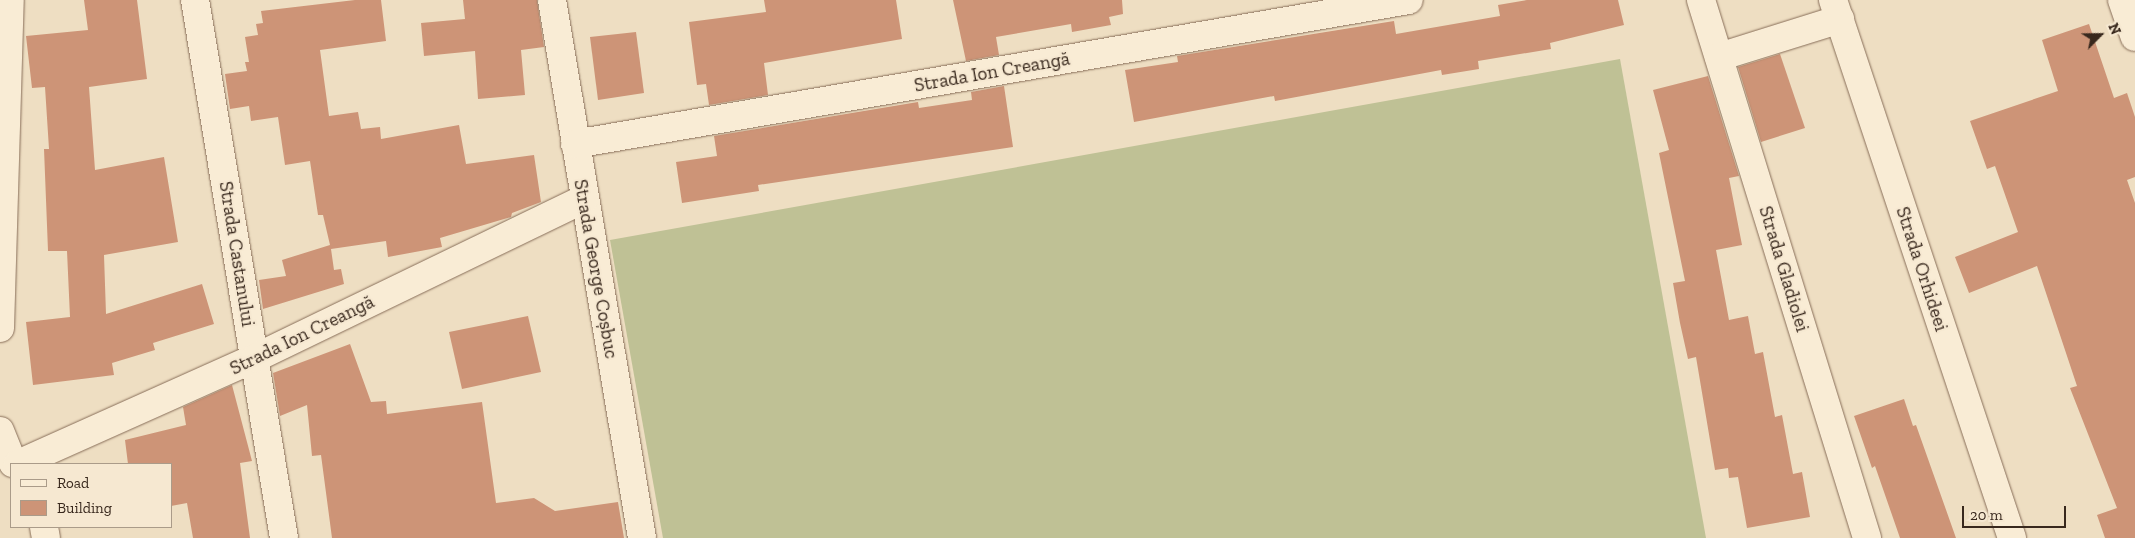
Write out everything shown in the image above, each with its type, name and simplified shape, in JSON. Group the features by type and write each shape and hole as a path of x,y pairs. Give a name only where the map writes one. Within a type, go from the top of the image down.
{"street":[{"path":"0,328 10,0"},
{"name":"Strada Castanului","path":"195,0 284,538"},
{"name":"Strada George Coșbuc","path":"552,0 642,538"},
{"name":"Strada Ion Creangă","path":"575,144 1409,0"},
{"name":"Strada Gladiolei","path":"1701,0 1867,538"},
{"path":"2122,0 2135,37"},
{"path":"1719,57 1836,9"},
{"name":"Strada Orhideei","path":"1836,9 2012,538"},
{"name":"Strada Ion Creangă","path":"20,463 255,358 584,199"},
{"path":"0,431 13,463"},
{"path":"0,477 10,469"}],"green space":[{"path":"1620,59 1706,538 663,538 610,240"}],"building":[{"path":"84,0 137,0 147,79 89,87 95,170 164,157 178,242 104,255 106,314 202,284 214,324 153,343 155,350 112,363 114,375 33,385 26,322 70,317 67,251 48,251 44,149 49,149 45,87 32,88 26,36 88,30"},
{"path":"355,0 381,0 386,41 320,50 329,116 358,112 361,129 380,127 381,139 459,125 466,164 534,155 541,202 512,213 511,217 440,238 442,247 388,257 386,241 331,249 334,270 341,269 344,284 263,309 259,280 286,276 282,260 330,245 323,215 318,215 310,161 285,165 278,117 251,121 249,106 230,109 225,74 247,71 245,62 249,62 245,37 258,35 256,24 263,23 261,11"},
{"path":"463,0 537,0 544,47 521,50 525,95 478,99 475,51 424,56 421,23 465,19"},
{"path":"764,0 896,0 902,39 764,63 768,95 709,105 706,84 697,85 689,22 766,12"},
{"path":"953,0 1122,0 1123,14 1109,17 1111,25 1072,32 1071,24 996,37 999,55 966,61"},
{"path":"1527,0 1618,0 1624,25 1550,43 1551,49 1478,61 1479,69 1442,75 1441,70 1275,101 1274,96 1134,122 1125,70 1178,62 1177,56 1394,21 1396,34 1500,16 1498,5"},
{"path":"2089,24 2114,98 2127,93 2135,117 2135,177 2127,180 2135,203 2135,538 2105,538 2097,515 2117,508 2070,388 2077,386 2037,266 1969,293 1955,257 2018,232 1995,166 1987,169 1970,121 2058,91 2042,40"},
{"path":"636,32 644,93 598,100 590,37"},
{"path":"1780,54 1805,128 1761,142 1738,67"},
{"path":"1708,76 1739,176 1729,178 1742,245 1716,250 1729,320 1748,316 1755,354 1763,352 1775,417 1782,415 1793,474 1802,472 1810,517 1747,528 1738,477 1729,478 1728,468 1715,470 1696,357 1688,359 1680,323 1673,283 1685,281 1659,153 1669,150 1653,90"},
{"path":"1004,86 1013,147 758,185 759,191 682,203 676,162 717,156 714,136 918,102 919,108 972,100 971,92"},
{"path":"528,316 541,372 462,389 449,332"},
{"path":"350,344 371,402 386,401 387,414 482,402 496,503 534,498 555,511 618,502 624,538 332,538 321,455 312,456 307,405 280,416 273,373"},
{"path":"232,385 252,461 240,463 250,538 193,538 187,503 172,506 172,463 128,463 125,440 186,425 183,407"},
{"path":"1904,399 1913,426 1916,425 1956,538 1900,538 1875,466 1872,468 1854,416"}]}
